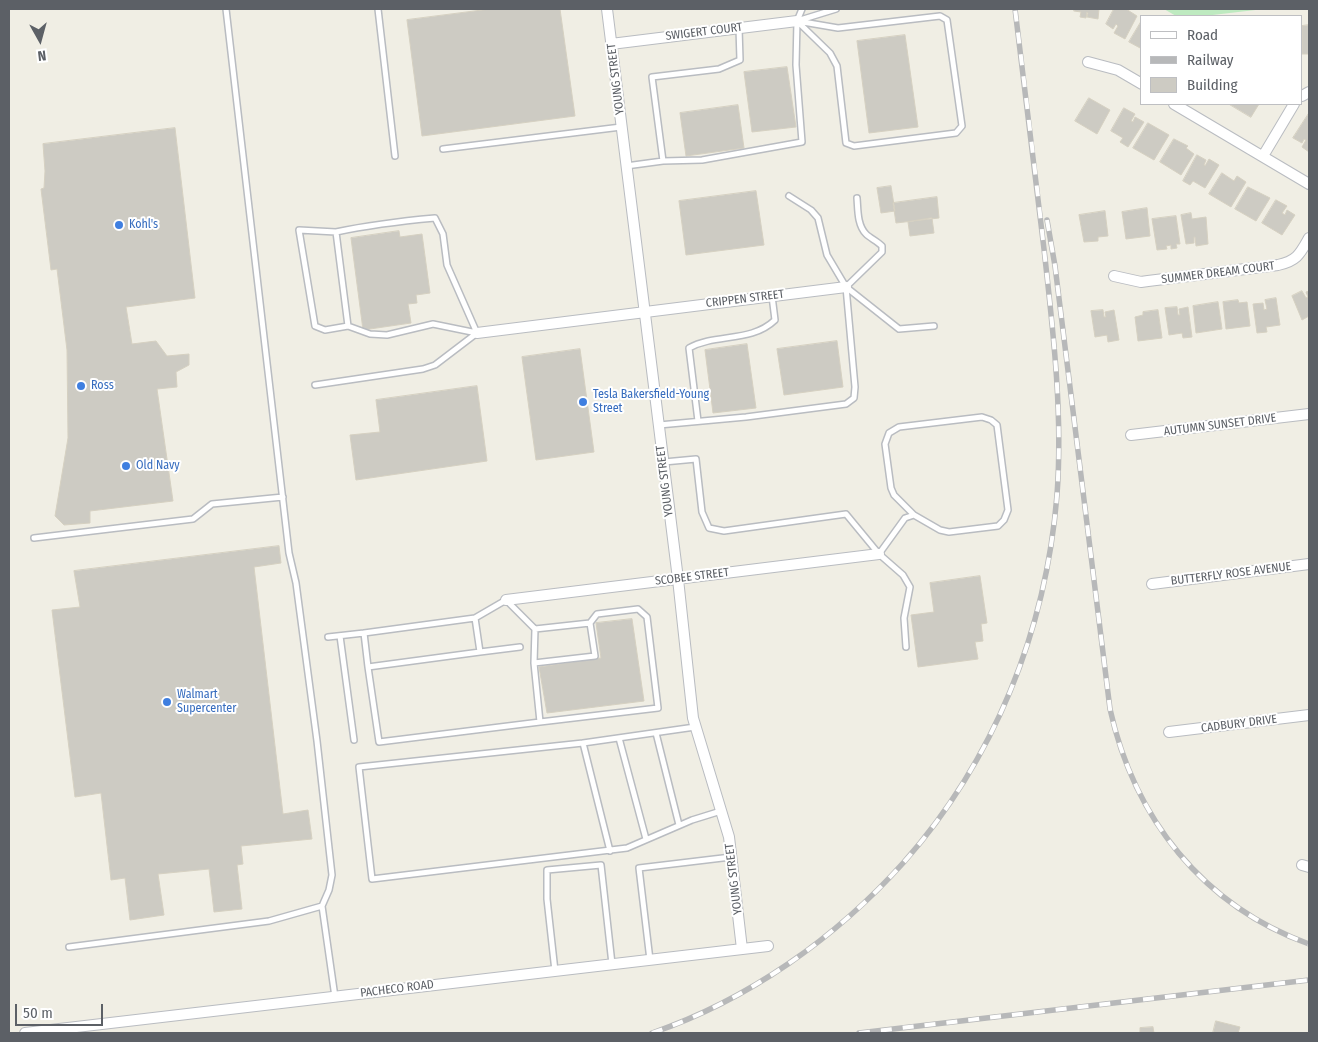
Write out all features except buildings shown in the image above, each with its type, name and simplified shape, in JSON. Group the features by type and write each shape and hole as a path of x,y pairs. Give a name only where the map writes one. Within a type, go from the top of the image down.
{"street":[{"name":"YOUNG STREET","path":"607,9 678,579 693,718 729,837 742,949"},
{"name":"SWIGERT COURT","path":"611,44 798,21"},
{"path":"1088,62 1118,70 1140,83"},
{"path":"1176,105 1309,184"},
{"path":"1263,156 1293,105"},
{"name":"SUMMER DREAM COURT","path":"1114,276 1148,281 1278,265 1292,261 1300,254 1309,238"},
{"name":"CRIPPEN STREET","path":"477,333 846,287"},
{"name":"AUTUMN SUNSET DRIVE","path":"1131,435 1309,414"},
{"name":"SCOBEE STREET","path":"506,600 879,554"},
{"name":"BUTTERFLY ROSE AVENUE","path":"1152,584 1309,564"},
{"name":"CADBURY DRIVE","path":"1169,732 1309,716"},
{"name":"PACHECO ROAD","path":"25,1033 768,946"}],"lane":[{"path":"226,9 289,553 296,583 316,731 332,875 330,890 322,906 335,997"},
{"path":"378,9 395,156"},
{"path":"626,166 663,161 702,160 802,142 796,65 798,21 802,9"},
{"path":"798,21 836,9"},
{"path":"940,16 947,20 962,126 956,133 854,146 846,143 837,66 830,54 798,21 838,28 940,16"},
{"path":"663,161 652,77 719,70 740,60 739,28"},
{"path":"444,149 622,127"},
{"path":"789,196 811,210 818,218 827,255 846,287 899,329 934,326"},
{"path":"846,287 882,252 882,246 865,234 860,222 857,198"},
{"path":"435,218 443,234 447,266 477,333 433,324 387,334 370,334 348,326 325,330 315,326 298,230 336,232 387,223 435,218"},
{"path":"336,232 348,326"},
{"path":"659,425 746,417 846,404 854,398 855,387 846,287"},
{"path":"698,421 689,348 699,343 749,334 767,328 775,320 772,296"},
{"path":"315,385 424,369 477,333"},
{"path":"982,417 991,420 997,425 1008,510 1004,520 998,526 949,532 940,530 914,514 894,495 891,488 885,444 889,433 899,428 982,417"},
{"path":"663,462 696,459 702,512 709,528 724,531 846,514 879,554 903,575 910,587 904,618 906,647"},
{"path":"34,538 193,520 212,504 283,497"},
{"path":"879,554 905,518 914,514"},
{"path":"328,637 475,618 506,600 535,629 534,664 540,722"},
{"path":"364,633 379,742 658,708 647,617 638,609 597,614 590,623 535,629"},
{"path":"475,618 480,652"},
{"path":"534,664 595,656 590,623"},
{"path":"340,636 354,740"},
{"path":"368,666 520,647"},
{"path":"696,727 583,743 359,767 372,879 627,848 679,825 721,811"},
{"path":"656,732 679,825"},
{"path":"619,738 646,839"},
{"path":"583,743 610,851"},
{"path":"650,960 638,868 732,856"},
{"path":"556,971 547,898 547,870 602,865 612,964"},
{"path":"69,948 269,921 322,906"}],"green space":[{"path":"1164,9 1264,9 1213,15 1174,15"}],"railway":[{"path":"652,1033 722,1003 788,964 820,941 878,890 936,823 964,781 989,737 1010,691 1027,644 1041,595 1051,546 1057,495 1059,433 1051,310 1015,9"},
{"path":"1047,220 1055,266 1110,709 1121,749 1136,786 1156,821 1179,853 1206,882 1237,907 1271,927 1309,944"},
{"path":"859,1033 1309,980"}],"place":[{"name":"Kohl's","path":"119,225"},
{"name":"Ross","path":"81,386"},
{"name":"Tesla Bakersfield-Young Street","path":"583,402"},
{"name":"Old Navy","path":"126,466"},
{"name":"Walmart Supercenter","path":"167,702"}]}
